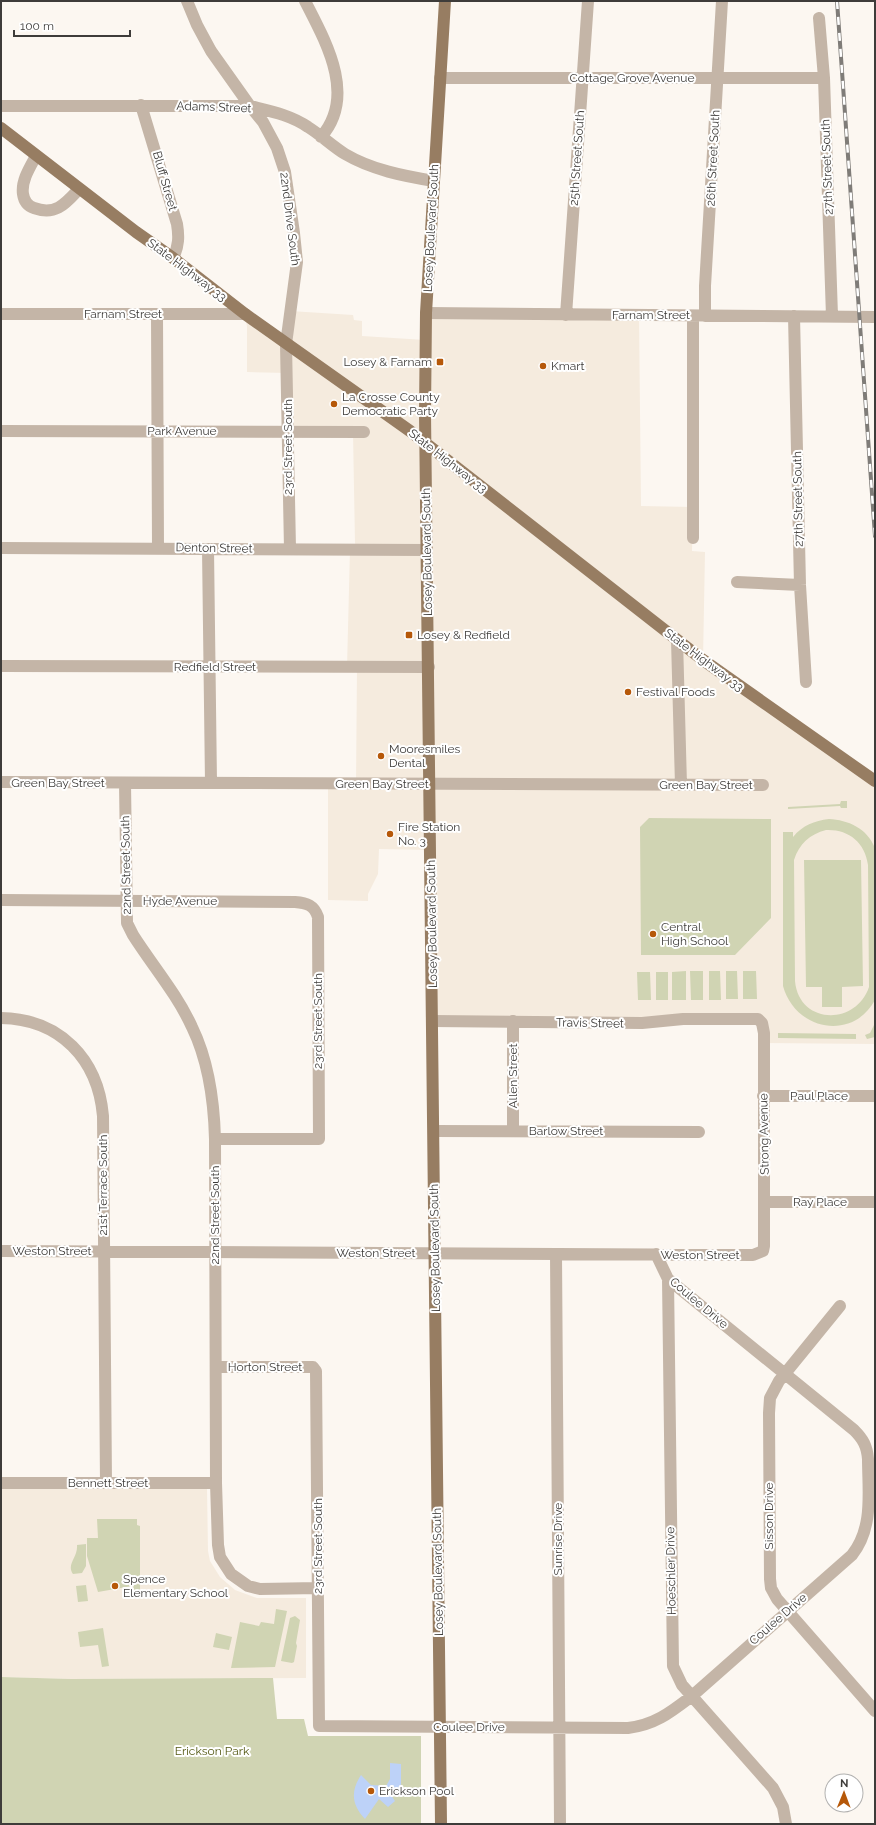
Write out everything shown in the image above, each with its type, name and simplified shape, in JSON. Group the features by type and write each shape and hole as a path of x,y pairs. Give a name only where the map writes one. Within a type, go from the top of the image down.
{"main road":[{"name":"Losey Boulevard South","path":"441,1824 429,667 425,442 426,313 445,1"},
{"name":"State Highway 33","path":"1,128 79,189 173,258 245,314 425,442 676,640 757,699 870,777"}],"street":[{"name":"22nd Drive South","path":"187,1 205,40 250,106 263,122 277,148 285,172 291,208 297,271 286,344"},
{"path":"305,1 331,55 338,87 339,98 335,115 328,129 321,137"},
{"name":"25th Street South","path":"566,315 588,1"},
{"name":"26th Street South","path":"693,538 699,316 722,1"},
{"name":"27th Street South","path":"819,18 824,78 832,316"},
{"name":"Cottage Grove Avenue","path":"440,78 824,78"},
{"name":"Bluff Street","path":"141,105 177,224 179,240 178,250 173,258"},
{"name":"Adams Street","path":"1,106 250,106 294,119 307,126 346,154 368,164 393,173 434,181"},
{"path":"36,156 24,185 23,194 27,203 42,210 53,211 63,206 79,189"},
{"name":"Farnam Street","path":"426,313 875,317"},
{"name":"Farnam Street","path":"1,314 245,314"},
{"path":"157,314 158,548"},
{"name":"27th Street South","path":"794,316 800,585 806,682"},
{"name":"23rd Street South","path":"286,344 289,431 290,549"},
{"name":"Park Avenue","path":"1,431 364,432"},
{"name":"Denton Street","path":"1,548 427,550"},
{"path":"208,549 211,783"},
{"path":"737,582 800,585"},
{"path":"676,640 681,785"},
{"name":"Redfield Street","path":"1,666 429,667"},
{"name":"Green Bay Street","path":"1,782 763,785"},
{"name":"22nd Street South","path":"125,783 127,923 192,1026 199,1044 212,1092 215,1139 216,1483 218,1545 220,1557 231,1574 248,1586 260,1589 318,1588"},
{"name":"Hyde Avenue","path":"1,900 295,902 311,905"},
{"name":"23rd Street South","path":"215,1139 319,1139 318,917 316,910 311,905"},
{"name":"21st Terrace South","path":"1,1018 21,1019 36,1023 50,1029 63,1038 78,1051 96,1080 100,1096 103,1116 106,1483"},
{"name":"Strong Avenue","path":"746,1020 750,1018 758,1019 763,1028 765,1202 764,1248 760,1253 752,1255"},
{"name":"Travis Street","path":"433,1021 642,1023 683,1020 746,1020"},
{"name":"Allen Street","path":"513,1021 513,1131"},
{"name":"Paul Place","path":"763,1096 875,1096"},
{"name":"Barlow Street","path":"434,1131 699,1132"},
{"name":"Ray Place","path":"765,1202 875,1202"},
{"name":"Weston Street","path":"1,1251 752,1255"},
{"name":"Sunrise Drive","path":"556,1254 560,1824"},
{"name":"Coulee Drive","path":"319,1726 440,1728 628,1728 644,1725 664,1717 692,1696 787,1611 847,1560 862,1542 868,1520 868,1459 865,1443 854,1430 668,1279 656,1254"},
{"name":"Hoeschler Drive","path":"668,1279 672,1655 676,1674 682,1685 773,1788 783,1807 786,1824"},
{"name":"Sisson Drive","path":"840,1306 773,1389 769,1406 771,1588 777,1599 787,1611 875,1711"},
{"name":"23rd Street South","path":"313,1367 317,1376 319,1726"},
{"name":"Horton Street","path":"216,1368 313,1367"},
{"name":"Bennett Street","path":"1,1483 216,1483"}],"shaded area":[{"path":"290,311 353,315 354,320 362,321 362,336 425,340 426,313 639,315 641,506 693,507 692,551 705,552 703,660 875,781 875,1044 764,1043 762,1023 433,1021 431,850 379,849 378,874 368,894 368,901 328,900 328,784 356,784 357,668 347,667 350,550 357,549 355,543 353,432 289,431 287,373 247,372 247,327 245,314 286,344"},
{"name":"Spence Elementary School","path":"2,1487 207,1488 208,1551 210,1561 220,1577 235,1590 257,1598 306,1598 306,1678 71,1679 2,1677"}],"green space":[{"path":"841,801 847,801 847,808 841,808 840,806 788,809 788,807 840,804"},
{"path":"649,818 771,819 771,918 735,955 641,955 640,827"},
{"path":"829,819 843,821 856,826 867,835 875,848 875,1000 865,1013 853,1022 839,1026 825,1025 811,1021 799,1013 789,1001 783,986 783,832 793,832 793,837 814,822","holes":["834,830 854,838 863,850 868,865 869,987 862,1000 853,1009 841,1014 829,1015 817,1013 806,1006 799,995 795,981 794,860 796,854 806,840 820,832"]},
{"path":"804,860 861,860 863,986 842,987 842,1007 822,1007 822,987 806,987"},
{"path":"686,971 686,1000 672,1000 672,972"},
{"path":"690,971 703,971 703,1000 691,1000"},
{"path":"709,971 720,971 721,1000 709,1000"},
{"path":"726,971 737,971 738,999 726,999"},
{"path":"743,971 756,971 757,999 743,999"},
{"path":"637,972 650,972 651,1000 638,1000"},
{"path":"656,972 668,972 668,1000 656,1000"},
{"path":"875,1023 875,1037 867,1039 865,1035 870,1033"},
{"path":"778,1033 856,1034 856,1039 778,1038"},
{"path":"97,1519 137,1519 137,1525 140,1526 140,1592 134,1593 132,1586 98,1592 87,1556 87,1538 98,1538"},
{"path":"86,1544 86,1566 82,1573 73,1574 71,1564 76,1554 77,1545"},
{"path":"86,1585 88,1601 78,1602 76,1586"},
{"path":"276,1609 287,1611 275,1667 231,1668 240,1622 259,1626 261,1622 274,1624"},
{"path":"295,1616 300,1620 294,1662 281,1661 290,1618"},
{"path":"103,1628 109,1666 102,1667 98,1645 80,1647 78,1632"},
{"path":"216,1633 232,1637 229,1650 213,1647"},
{"name":"Erickson Park","path":"2,1677 71,1679 273,1678 277,1719 304,1719 308,1736 421,1736 421,1824 2,1824"}],"water":[{"name":"Erickson Pool","path":"390,1763 401,1764 401,1790 390,1789 388,1791 395,1801 388,1807 379,1799 365,1819 357,1809 355,1803 354,1793 357,1781 361,1775 371,1785 386,1786 390,1779"}],"railway":[{"path":"837,1 875,536"}],"place":[{"name":"Losey & Farnam","path":"440,362"},
{"name":"Kmart","path":"543,366"},
{"name":"La Crosse County Democratic Party","path":"334,404"},
{"name":"Losey & Redfield","path":"409,635"},
{"name":"Festival Foods","path":"628,692"},
{"name":"Mooresmiles Dental","path":"381,756"},
{"name":"Fire Station No. 3","path":"390,834"},
{"name":"Central High School","path":"653,934"},
{"name":"Spence Elementary School","path":"115,1586"},
{"name":"Erickson Pool","path":"371,1791"}]}
